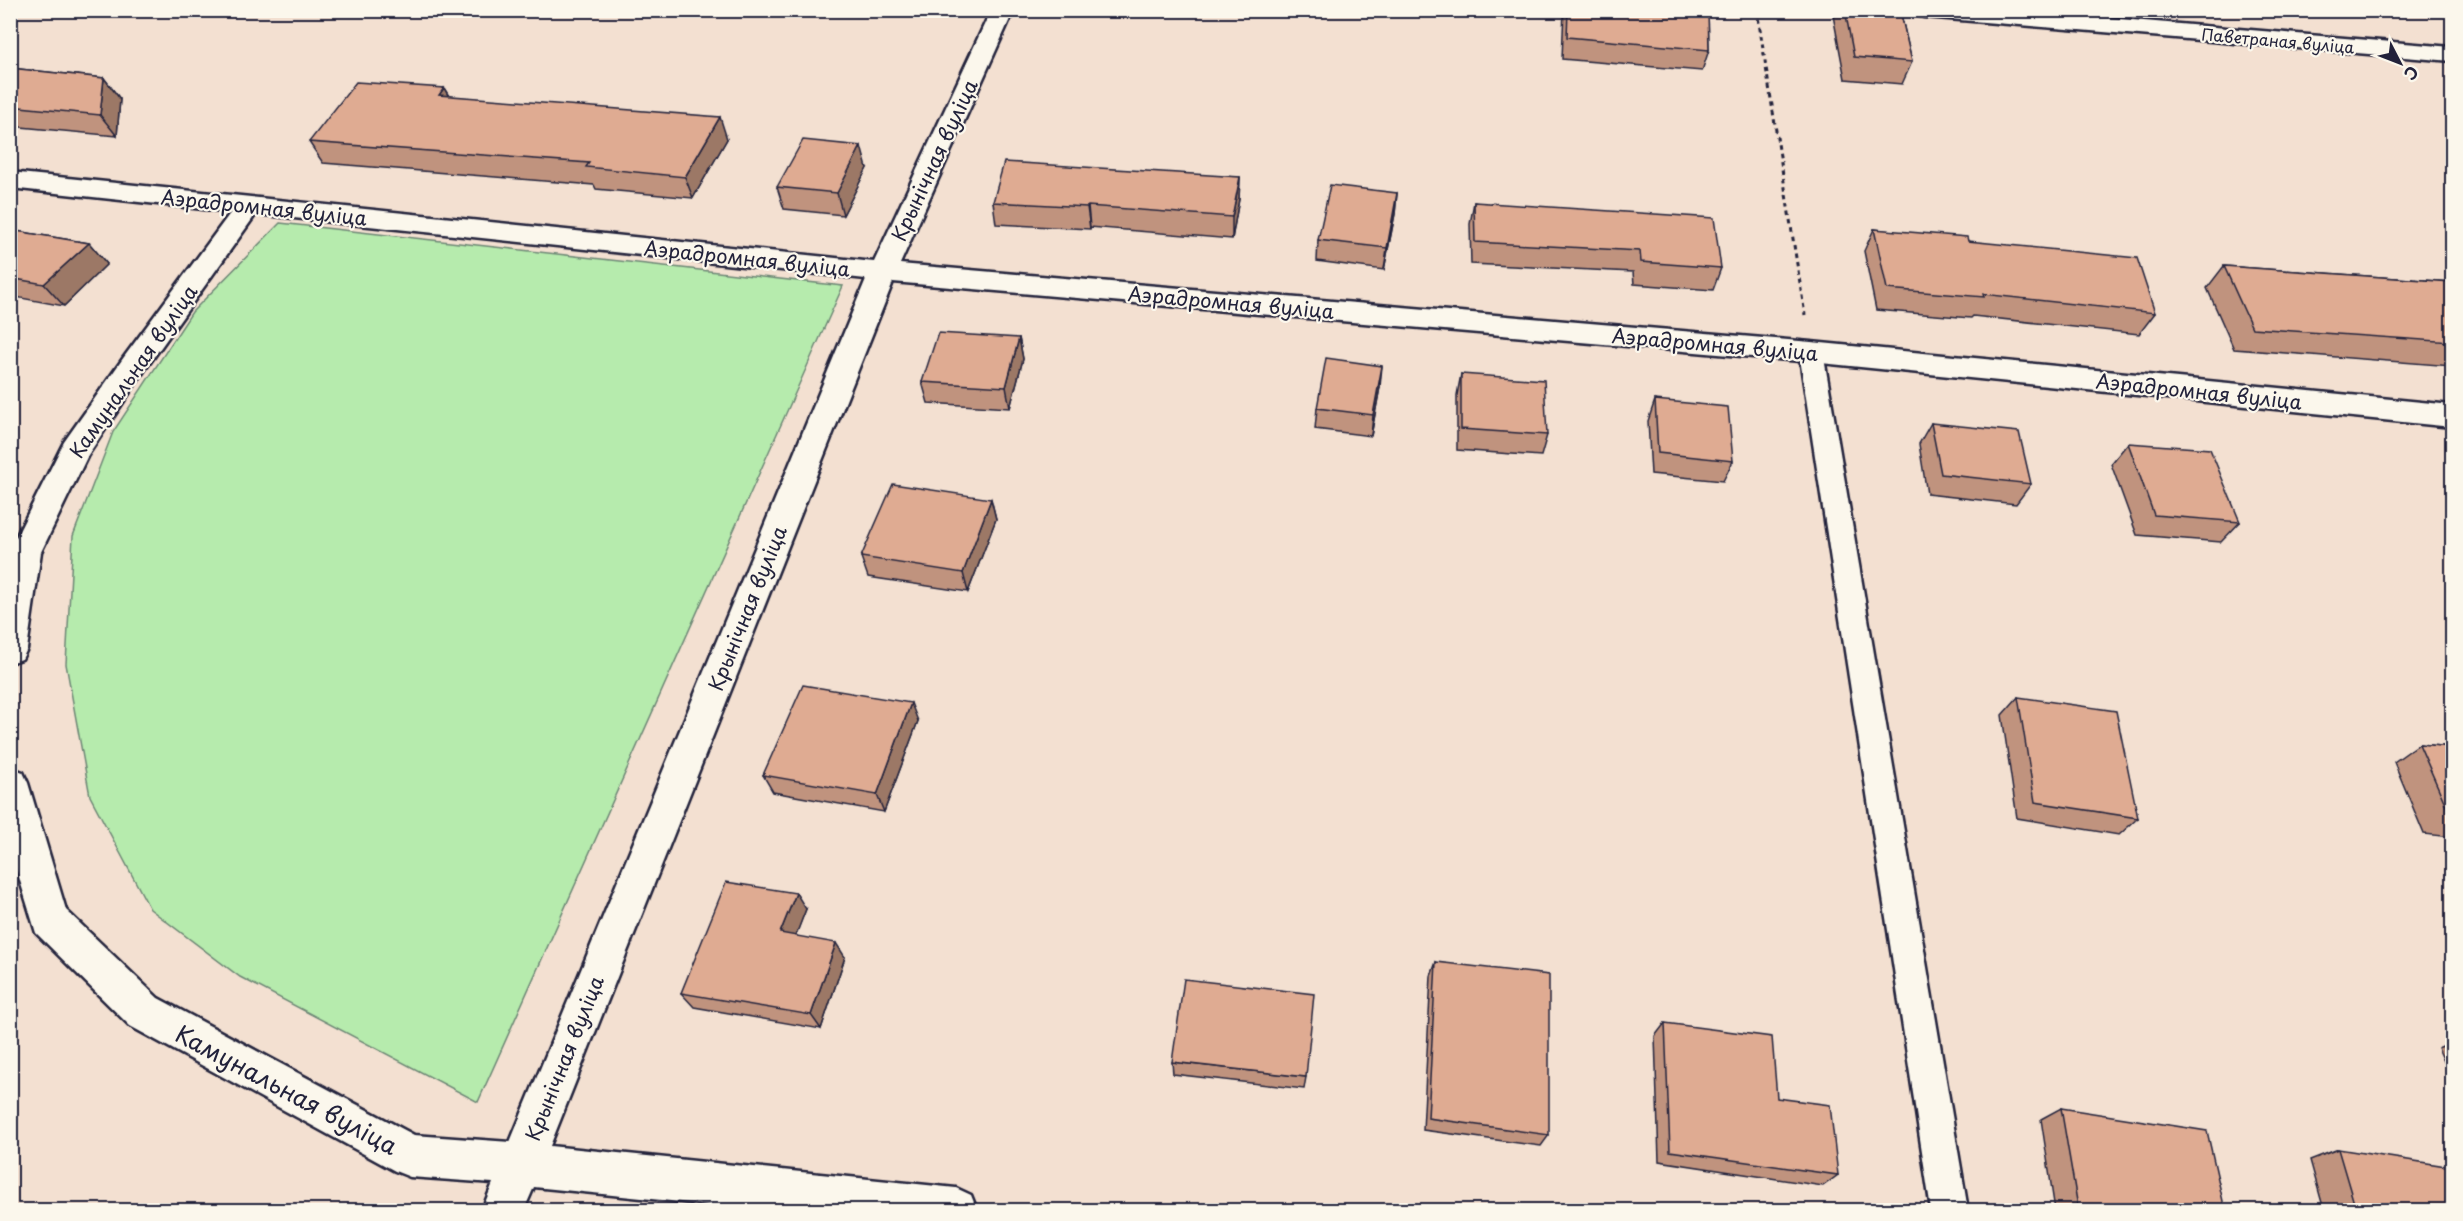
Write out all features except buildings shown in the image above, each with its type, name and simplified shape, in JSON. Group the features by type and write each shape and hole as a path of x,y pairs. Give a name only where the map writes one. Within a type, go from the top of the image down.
{"street":[{"name":"Крынічная вуліца","path":"503,1210 883,272 1003,10"},
{"name":"Паветраная вуліца","path":"1924,10 2452,54"},
{"name":"Аэрадромная вуліца","path":"10,180 883,272 1811,352 2452,416"},
{"name":"Камунальная вуліца","path":"10,649 26,552 75,450 134,364 249,206"},
{"name":"Камунальная вуліца","path":"10,783 50,920 144,1012 410,1156 521,1164 956,1210"}],"lane":[{"path":"1811,352 1950,1210"}],"path":[{"path":"1757,10 1811,352"}],"green space":[{"path":"280,223 843,286 478,1102 240,977 150,909 90,796 66,664 73,536 113,432 192,312"}]}
